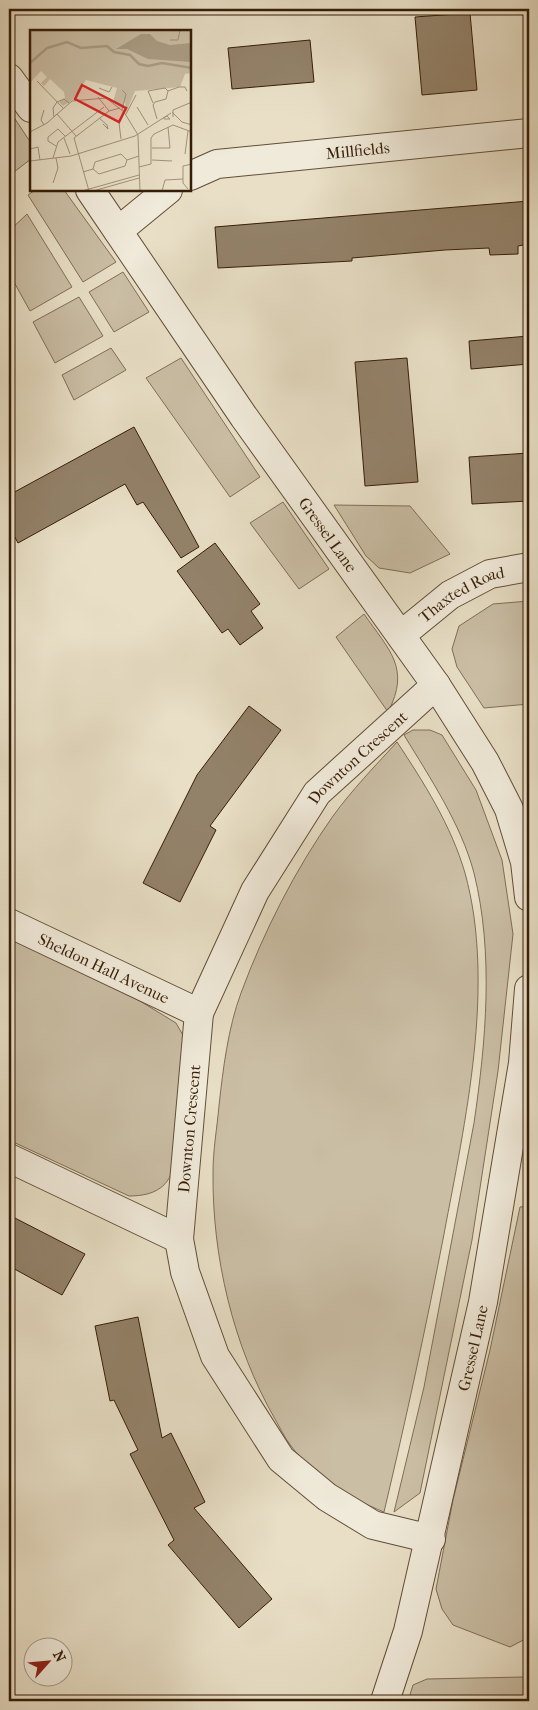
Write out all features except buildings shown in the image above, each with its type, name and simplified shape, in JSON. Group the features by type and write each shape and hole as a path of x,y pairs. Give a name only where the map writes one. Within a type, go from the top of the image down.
{"street":[{"path":"9,78 30,107"},
{"name":"Millfields","path":"191,176 217,164 529,133"},
{"name":"Gressel Lane","path":"91,191 244,416 436,685 485,762 509,809 524,862 529,897"},
{"path":"118,231 167,191"},
{"name":"Thaxted Road","path":"401,635 450,594 490,574 529,567"},
{"name":"Downton Crescent","path":"431,1539 373,1525 327,1497 281,1459 215,1356 185,1272 179,1239 199,1014 255,891 317,793 436,685"},
{"name":"Sheldon Hall Avenue","path":"9,923 199,1014"},
{"name":"Gressel Lane","path":"384,1701 408,1631 431,1539 483,1302 523,1062 529,989"},
{"path":"9,1158 179,1239"}],"shaded area":[{"path":"9,110 30,142 30,160 14,172 9,163"},
{"path":"34,191 65,191 116,262 83,282 28,195"},
{"path":"27,214 72,287 30,311 9,273 9,231"},
{"path":"123,272 149,312 114,332 89,292"},
{"path":"79,297 103,336 55,363 33,322"},
{"path":"111,348 126,370 74,400 62,375"},
{"path":"181,358 260,477 230,497 146,378"},
{"path":"283,502 329,569 299,589 250,523"},
{"path":"334,505 410,506 450,554 410,573 379,568 366,556"},
{"path":"529,601 529,704 484,708 457,667 452,649 459,626 493,604"},
{"path":"364,614 389,649 397,671 395,697 388,712 336,637"},
{"path":"413,730 430,730 442,735 476,790 502,860 513,934 498,1071 472,1240 420,1493 394,1512 424,1387 474,1123 482,1061 486,998 484,935 474,873 453,819 404,735"},
{"path":"397,742 427,789 444,821 465,873 474,916 478,961 478,1007 468,1100 452,1191 423,1338 384,1512 345,1493 310,1467 289,1443 260,1391 237,1331 221,1268 216,1236 213,1172 214,1147 229,1034 236,1006 260,947 293,879 333,816"},
{"path":"9,937 140,1001 176,1023 184,1037 172,1172 165,1184 155,1191 143,1195 129,1196 9,1140"},
{"path":"529,1206 529,1637 510,1647 453,1625 442,1609 436,1589 453,1500 490,1350 520,1207"},
{"path":"529,1673 529,1701 408,1701 413,1685 427,1679 524,1677"}]}
